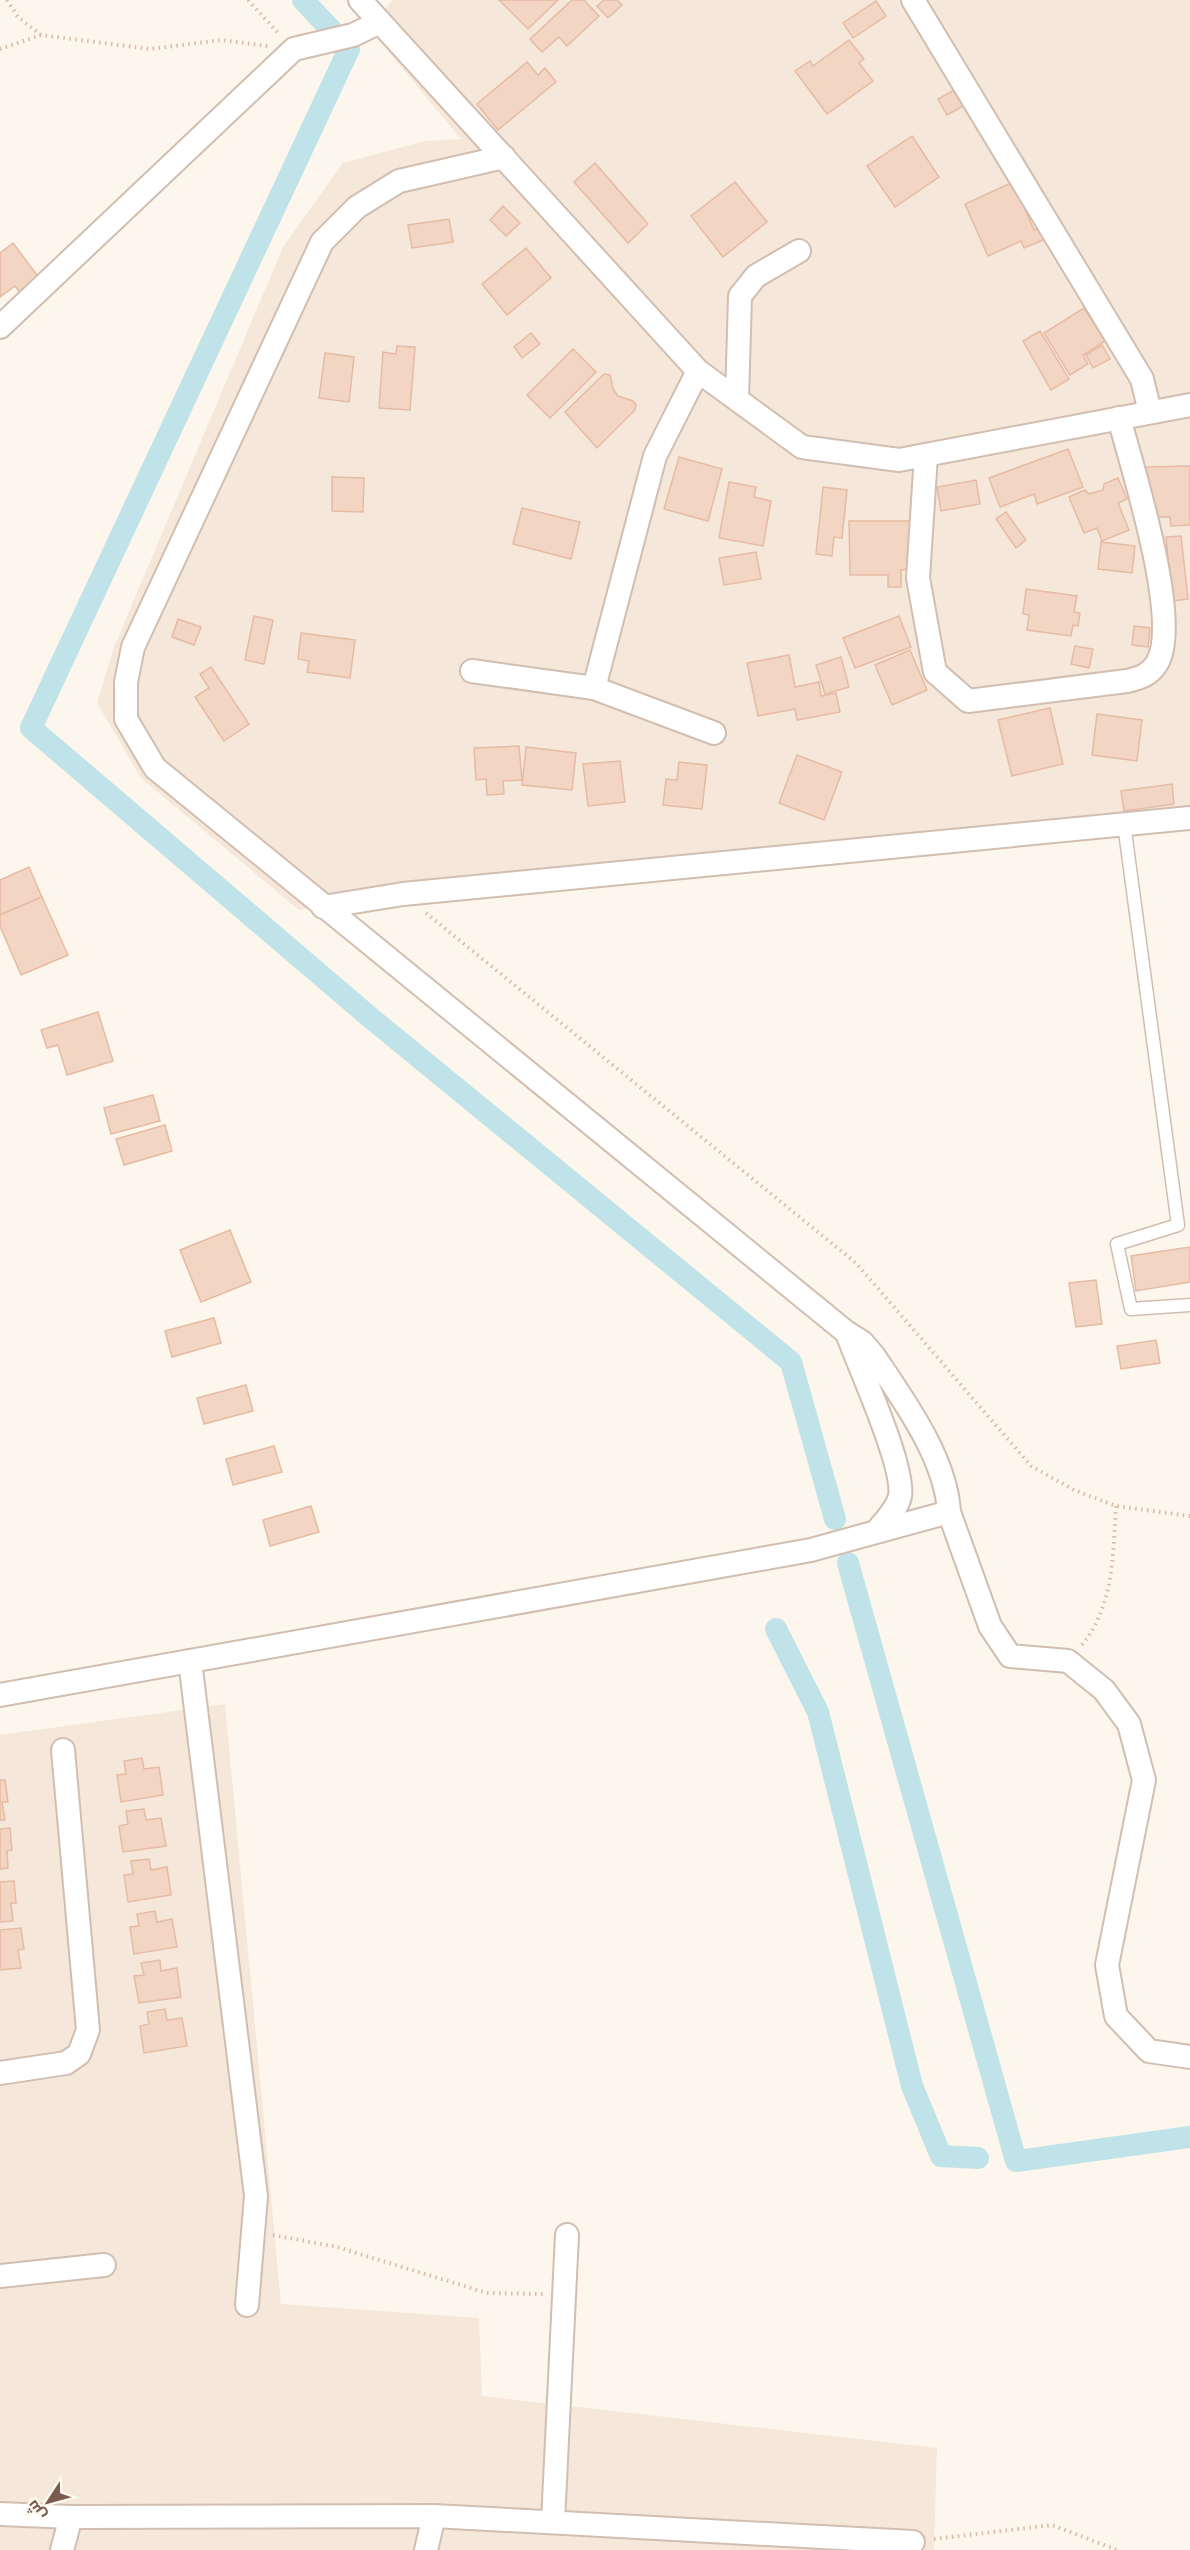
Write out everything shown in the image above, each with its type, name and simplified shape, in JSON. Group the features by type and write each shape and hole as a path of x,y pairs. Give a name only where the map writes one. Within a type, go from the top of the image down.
{"street":[{"path":"360,0 698,371 802,447 899,460 1190,405"},
{"path":"913,0 1142,379 1150,412"},
{"path":"0,327 294,49 353,35 380,22"},
{"path":"504,157 399,181 357,207 322,242 133,647 126,682 126,719 155,768 868,1349 899,1393 937,1461 948,1497 949,1512 990,1626 1010,1656 1068,1661 1104,1690 1129,1724 1144,1780 1107,1965 1116,2016 1149,2051 1190,2057"},
{"path":"737,399 740,296 756,276 799,251"},
{"path":"594,688 655,456 698,371"},
{"path":"927,455 918,578 935,672 968,701 1127,681 1147,676 1159,662 1164,626 1163,597 1119,418"},
{"path":"472,671 594,688 714,733"},
{"path":"323,907 403,894 1190,818"},
{"path":"846,1332 899,1471 899,1499 894,1510 877,1531"},
{"path":"0,1695 811,1550 949,1512"},
{"path":"190,1661 256,2196 247,2305"},
{"path":"0,2073 66,2063 79,2054 88,2030 63,1750"},
{"path":"554,2522 567,2235"},
{"path":"0,2276 104,2265"},
{"path":"0,2514 71,2517 434,2516 913,2542"},
{"path":"426,2550 434,2516"},
{"path":"62,2550 71,2517"}],"lane":[{"path":"1124,824 1184,1226 1117,1244 1131,1309 1190,1305"}],"path":[{"path":"7,0 18,17 41,35"},
{"path":"248,0 294,49"},
{"path":"0,49 41,35 150,49 221,40 294,49"},
{"path":"403,894 856,1263 1031,1466 1074,1490 1116,1506 1190,1516"},
{"path":"1068,1661 1090,1635 1108,1597 1116,1506"},
{"path":"253,2231 337,2247 487,2293 564,2294"},
{"path":"913,2542 1052,2525 1117,2550"}],"shaded area":[{"path":"393,0 1190,0 1190,822 369,893 299,910 141,778 97,703 114,647 283,247 343,163 425,141 461,139 367,26"},
{"path":"225,1704 281,2304 479,2318 482,2396 937,2448 934,2550 0,2550 0,1735"}],"building":[{"path":"499,0 558,0 528,29"},
{"path":"572,0 584,0 599,16 567,46 559,37 542,52 530,39"},
{"path":"604,0 617,0 622,5 608,18 597,6"},
{"path":"876,1 886,16 853,38 843,23"},
{"path":"849,40 864,59 859,63 873,81 827,114 795,71 810,61 813,66"},
{"path":"527,62 538,75 545,68 556,82 498,130 477,104"},
{"path":"958,88 967,104 947,115 938,99"},
{"path":"912,136 939,177 895,207 867,166"},
{"path":"595,163 648,224 628,243 574,182"},
{"path":"735,182 767,222 723,257 691,216"},
{"path":"1013,182 1034,230 1045,225 1050,237 1024,248 1021,241 988,256 965,204"},
{"path":"503,206 520,223 506,236 490,220"},
{"path":"449,219 453,242 412,248 408,225"},
{"path":"13,243 40,279 21,294 15,286 0,297 0,253"},
{"path":"526,248 551,278 507,315 482,284"},
{"path":"1084,308 1105,341 1083,355 1088,364 1070,375 1044,333"},
{"path":"1040,331 1069,379 1051,390 1023,341"},
{"path":"531,333 540,344 522,358 514,347"},
{"path":"1102,345 1110,359 1093,368 1086,355"},
{"path":"397,346 415,347 410,410 379,408 383,352 396,354"},
{"path":"573,349 596,372 550,418 527,395"},
{"path":"325,353 354,357 349,402 319,398"},
{"path":"604,374 610,375 613,389 618,396 633,401 636,405 635,410 597,448 565,412"},
{"path":"1068,449 1083,487 1037,504 1034,494 1000,507 989,478"},
{"path":"679,457 722,469 708,521 664,509"},
{"path":"1190,466 1190,525 1171,526 1170,517 1156,517 1146,467"},
{"path":"332,477 364,478 363,512 332,511"},
{"path":"1118,478 1127,499 1118,503 1129,530 1102,541 1097,528 1084,533 1069,497 1085,490 1089,494 1103,490 1104,484"},
{"path":"976,480 980,504 941,511 937,487"},
{"path":"729,482 756,487 754,497 771,501 763,546 719,538"},
{"path":"823,487 847,490 842,538 834,537 832,556 816,554"},
{"path":"522,508 580,522 571,559 513,544"},
{"path":"1006,512 1026,540 1016,548 996,519"},
{"path":"849,521 911,521 911,569 901,570 901,587 888,587 888,575 850,575"},
{"path":"1181,536 1188,599 1172,601 1166,537"},
{"path":"1101,542 1135,546 1132,573 1098,569"},
{"path":"756,552 761,579 724,585 719,558"},
{"path":"1026,589 1077,596 1074,612 1080,613 1078,626 1073,625 1071,636 1027,630 1029,615 1023,614"},
{"path":"254,616 273,620 264,664 245,660"},
{"path":"899,616 911,647 855,668 843,638"},
{"path":"178,619 201,627 194,645 172,637"},
{"path":"1134,626 1150,628 1148,647 1132,645"},
{"path":"301,633 355,640 350,678 307,672 309,661 298,659"},
{"path":"1075,646 1093,649 1089,668 1071,664"},
{"path":"910,650 927,690 892,705 875,665"},
{"path":"789,655 795,687 819,682 821,696 836,693 840,712 797,720 795,709 758,716 747,663"},
{"path":"841,657 849,687 825,694 816,665"},
{"path":"211,667 249,724 224,741 195,697 209,688 200,674"},
{"path":"1050,708 1063,764 1012,776 998,720"},
{"path":"1097,714 1142,720 1137,761 1092,755"},
{"path":"519,746 522,780 503,781 504,794 487,795 486,779 476,780 474,748"},
{"path":"526,747 576,753 572,790 522,785"},
{"path":"797,755 842,772 824,820 779,803"},
{"path":"620,761 625,802 588,806 583,764"},
{"path":"679,762 707,765 702,809 663,805 666,779 677,780"},
{"path":"1172,784 1174,804 1124,811 1121,791"},
{"path":"29,867 42,897 0,915 0,880"},
{"path":"42,897 68,955 21,975 0,926 0,915"},
{"path":"98,1012 113,1061 67,1075 58,1045 47,1048 41,1030"},
{"path":"153,1095 160,1121 111,1134 104,1108"},
{"path":"165,1125 172,1151 124,1165 116,1139"},
{"path":"230,1230 251,1282 201,1302 180,1250"},
{"path":"1190,1247 1190,1282 1136,1291 1131,1256"},
{"path":"1096,1280 1102,1324 1076,1327 1069,1283"},
{"path":"214,1318 221,1343 172,1357 165,1331"},
{"path":"1156,1340 1160,1363 1121,1369 1117,1346"},
{"path":"246,1385 253,1411 204,1424 197,1398"},
{"path":"274,1446 282,1472 233,1485 226,1459"},
{"path":"311,1506 319,1532 270,1546 263,1520"},
{"path":"142,1758 144,1769 159,1767 163,1795 121,1802 117,1775 126,1774 124,1761"},
{"path":"0,1780 5,1780 8,1802 2,1802 5,1820 0,1820"},
{"path":"144,1809 146,1820 161,1818 166,1846 123,1852 119,1826 128,1824 126,1811"},
{"path":"10,1828 12,1850 7,1851 8,1868 0,1869 0,1829"},
{"path":"149,1859 151,1870 167,1867 171,1895 128,1902 124,1875 133,1874 131,1861"},
{"path":"14,1881 16,1903 11,1903 13,1921 0,1922 0,1882"},
{"path":"155,1911 157,1922 172,1919 177,1947 134,1954 130,1927 139,1926 137,1914"},
{"path":"21,1928 24,1949 18,1950 21,1968 0,1970 0,1930"},
{"path":"160,1960 161,1971 177,1968 181,1997 139,2003 134,1976 144,1975 141,1963"},
{"path":"165,2009 167,2020 182,2018 187,2046 144,2053 140,2026 149,2024 147,2012"}],"waterway":[{"path":"303,0 349,49 31,728 372,1019 791,1362 835,1519"},
{"path":"848,1563 1016,2161 1190,2137"},
{"path":"776,1629 818,1712 912,2086 941,2156 978,2158"}]}
